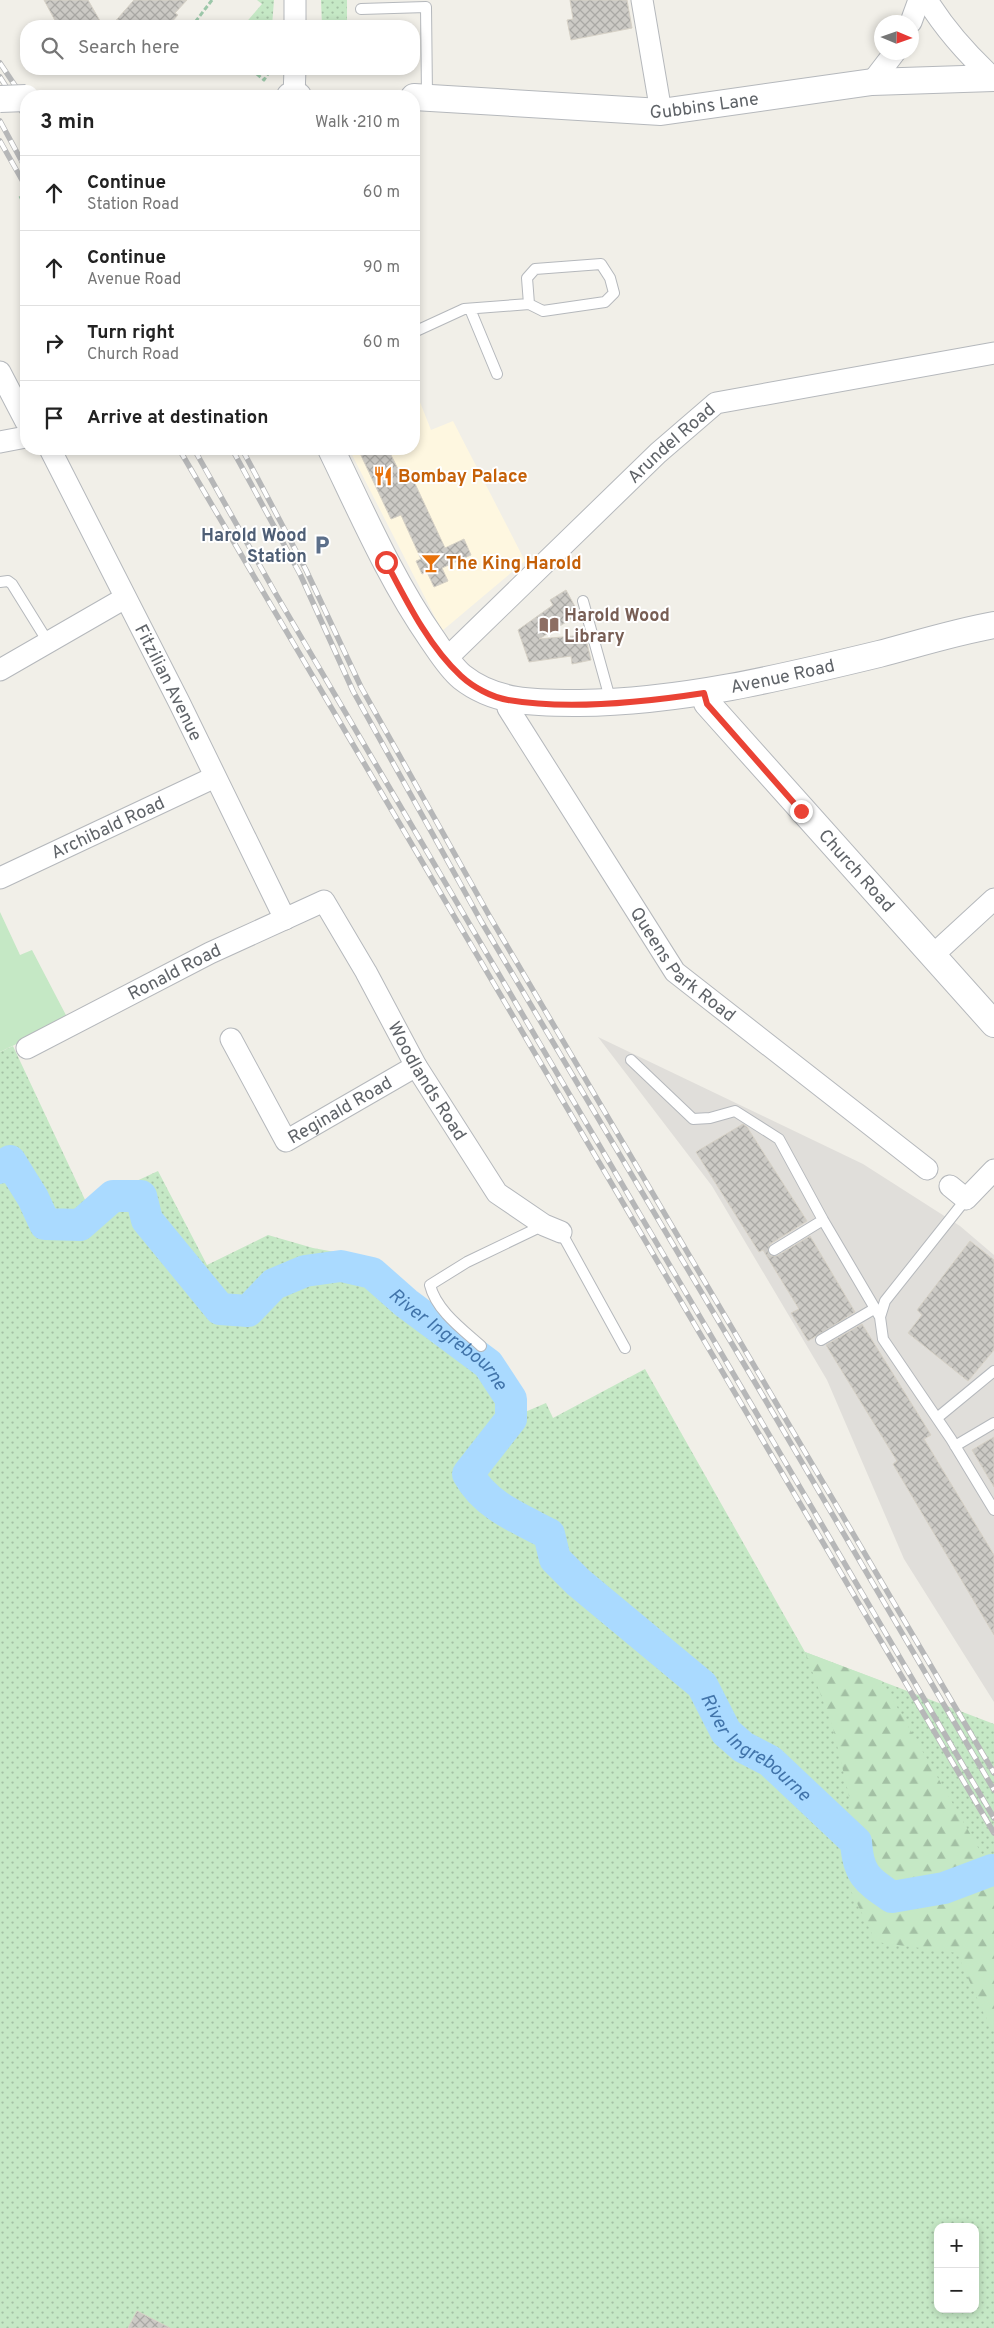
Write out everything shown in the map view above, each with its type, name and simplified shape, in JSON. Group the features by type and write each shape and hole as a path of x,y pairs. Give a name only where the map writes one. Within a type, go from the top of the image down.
{"street":[{"path":"295,0 295,20"},
{"path":"642,0 661,112"},
{"path":"914,15 919,0"},
{"path":"928,0 941,24 962,50 994,78"},
{"path":"872,82 889,60"},
{"path":"293,90 294,75"},
{"name":"Gubbins Lane","path":"421,97 661,112 872,82 994,78"},
{"path":"0,99 20,98"},
{"name":"Arundel Road","path":"446,659 658,453 716,403 994,353"},
{"path":"0,372 20,410"},
{"path":"0,442 20,438"},
{"name":"Fitzilian Avenue","path":"53,455 215,777 284,919"},
{"name":"Avenue Road","path":"334,455 400,588 414,613 446,659 461,676 480,689 507,700 559,703 612,703 665,699 704,693 836,664 994,625"},
{"path":"0,670 125,598"},
{"name":"Church Road","path":"704,693 707,704 994,1024"},
{"name":"Queens Park Road","path":"507,700 508,708 675,972 927,1169"},
{"name":"Archibald Road","path":"0,878 215,777"},
{"path":"932,956 994,899"},
{"name":"Ronald Road","path":"27,1048 210,953 324,901"},
{"name":"Woodlands Road","path":"324,901 366,972 416,1066 497,1193 552,1229"},
{"name":"Reginald Road","path":"231,1039 286,1141 416,1066"},
{"path":"950,1186 966,1199 994,1170"}],"lane":[{"path":"361,9 426,7 421,97"},
{"path":"420,330 470,309 529,304 544,311 605,302 614,293 610,278 601,264 534,269 527,278 529,304"},
{"path":"470,309 497,374"},
{"path":"0,582 8,581 12,584 48,642"},
{"path":"584,601 612,703"},
{"path":"631,1060 693,1119 710,1118 735,1112 779,1139 877,1313 883,1339 937,1418 994,1510"},
{"path":"822,1340 877,1313 884,1301 966,1199"},
{"path":"774,1250 823,1220"},
{"path":"481,1346 457,1325 432,1295 430,1285 467,1262 552,1229 625,1348"},
{"path":"937,1418 994,1371"},
{"path":"955,1446 994,1423"}],"path":[{"path":"196,20 212,0"},
{"path":"258,75 264,80 267,75"}],"shaded area":[{"path":"420,402 431,430 453,421 525,561 442,631 352,455 420,455"},
{"path":"598,1037 863,1164 960,1226 994,1255 994,1702 904,1559 827,1380 712,1186"}],"green space":[{"path":"257,0 274,0 272,20 248,20 262,4"},
{"path":"321,0 347,0 347,20 322,20"},
{"path":"0,912 20,955 32,950 68,1019 0,1052"},
{"path":"13,1046 87,1204 158,1171 207,1265 268,1235 313,1248 379,1260 499,1367 517,1391 525,1412 546,1403 553,1418 645,1369 805,1652 994,1724 994,2328 0,2328 0,1052"},
{"path":"805,1652 882,1681 994,1875 994,2030 984,2014 957,1953 876,1942 849,1887 849,1796 833,1728"}],"building":[{"path":"44,0 88,0 100,20 55,20"},
{"path":"134,0 187,0 175,13 178,15 173,20 116,20"},
{"path":"570,0 627,0 632,28 571,40 567,20 573,19"},
{"path":"361,455 391,455 403,479 411,475 445,548 464,539 471,555 442,568 448,581 434,587 427,572 422,574 416,561 421,559 401,515 391,519"},
{"name":"Harold Wood Library","path":"566,590 579,614 539,639 585,635 591,660 572,664 571,656 529,662 518,630 553,605 550,600"},
{"path":"743,1124 747,1127 807,1221 770,1244 768,1253 771,1256 777,1256 810,1236 855,1312 808,1341 791,1313 799,1309 763,1250 759,1252 696,1152"},
{"path":"970,1241 994,1260 994,1350 968,1381 908,1333 922,1315 917,1310"},
{"path":"862,1324 931,1435 924,1439 994,1555 994,1635 893,1464 897,1461 826,1345"},
{"path":"994,1437 994,1487 972,1450"},
{"path":"137,2311 170,2328 128,2328"}],"waterway":[{"name":"River Ingrebourne","path":"0,1168 10,1161 33,1198 45,1224 80,1225 113,1196 141,1196 147,1220 220,1309 248,1311 274,1284 305,1271 341,1266 372,1273 406,1303 488,1364 511,1399 511,1419 468,1474 475,1485 503,1510 549,1534 555,1559 578,1582 702,1685 726,1732 743,1747 770,1761 856,1842 861,1869 876,1886 892,1897 944,1888 992,1870"}],"railway":[{"path":"0,63 20,93"},
{"path":"0,77 20,109"},
{"path":"0,121 20,158"},
{"path":"0,141 20,176"},
{"path":"183,455 994,1833"},
{"path":"197,455 277,596 994,1818"},
{"path":"235,455 300,574 353,691 481,921 994,1790"},
{"path":"245,455 306,570 361,687 490,917 994,1773"}],"place":[{"name":"Bombay Palace","path":"383,476"},
{"name":"Harold Wood Station","path":"322,545"},
{"name":"The King Harold","path":"431,563"},
{"name":"Harold Wood Library","path":"549,625"}],"route":[{"path":"386,562 414,613 446,659 461,676 480,689 493,696 507,700 559,703 612,703 665,699 704,693 707,704 801,811"}]}
